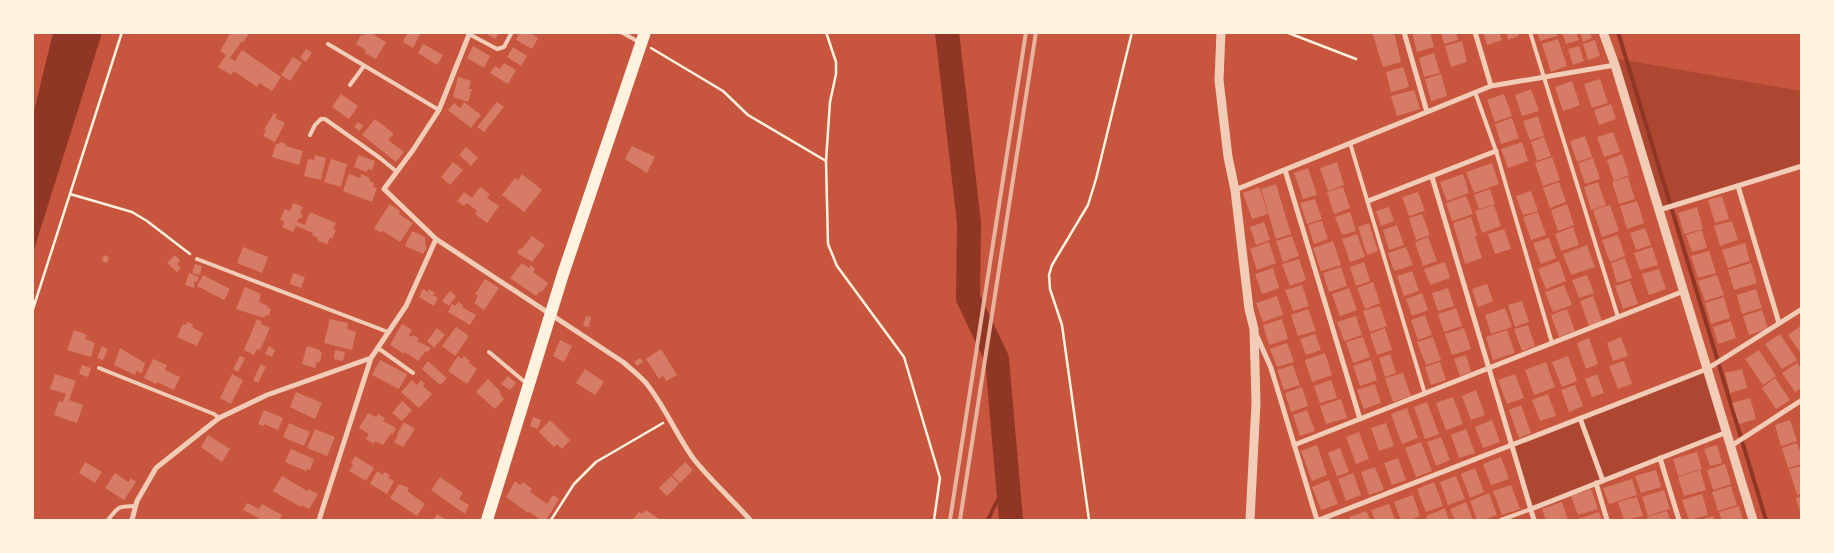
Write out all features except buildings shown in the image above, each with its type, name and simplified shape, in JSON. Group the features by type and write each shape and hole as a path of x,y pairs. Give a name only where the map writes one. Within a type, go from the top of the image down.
{"main road":[{"path":"487,520 563,274 643,38"}],"street":[{"path":"1221,32 1219,80 1249,308 1254,329 1271,368 1318,520 1708,369 1802,309"},
{"path":"1404,32 1427,112"},
{"path":"1476,32 1491,86"},
{"path":"1603,32 1615,65 1753,520"},
{"path":"470,33 439,110 384,189 436,239 623,362 636,373 646,384 676,434 702,468 732,498 750,520"},
{"path":"1234,190 1491,86 1615,65"},
{"path":"1368,201 1496,151"},
{"path":"1659,210 1802,166"},
{"path":"1285,170 1360,419"},
{"path":"1432,177 1534,520"},
{"path":"1738,186 1779,323"},
{"path":"319,520 371,358 406,306 436,239"},
{"path":"1294,445 1684,291"},
{"path":"1250,520 1256,403 1254,329"},
{"path":"132,520 136,506 156,468 219,418 283,389 371,358"},
{"path":"1730,446 1801,400"},
{"path":"1580,418 1602,481"},
{"path":"1531,509 1727,432"},
{"path":"1660,458 1679,520"},
{"path":"1596,483 1607,520"}],"lane":[{"path":"470,33 497,49 504,47 512,32"},
{"path":"621,32 643,38"},
{"path":"1530,32 1618,317"},
{"path":"328,44 439,110"},
{"path":"350,84 364,66"},
{"path":"1475,92 1496,151 1552,344"},
{"path":"310,135 315,125 321,119 325,119 397,172"},
{"path":"1350,143 1425,394"},
{"path":"197,259 388,332"},
{"path":"378,348 412,373"},
{"path":"490,352 529,386"},
{"path":"99,368 214,414 219,418"},
{"path":"108,520 122,506 136,506"},
{"path":"1501,520 1531,509"}],"path":[{"path":"32,312 122,32"},
{"path":"826,32 836,62 836,74 830,102 826,161 828,244 837,266 904,357 940,478 934,520"},
{"path":"1089,520 1062,325 1050,289 1050,275 1052,265 1088,205 1132,32"},
{"path":"1286,32 1356,59"},
{"path":"643,38 662,54 723,91 748,115 826,161"},
{"path":"70,194 132,212 197,259"},
{"path":"551,520 574,484 596,462 669,420"}],"shaded area":[{"path":"53,33 102,33 33,253 33,115"},
{"path":"1613,58 1801,91 1801,166 1659,210"},
{"path":"1707,369 1727,432 1531,509 1512,445"}],"waterway":[{"path":"947,32 969,223 968,298 997,359 1011,520"},
{"path":"1618,32 1766,520"},
{"path":"988,520 1009,483"}],"railway":[{"path":"950,520 1026,32"},
{"path":"960,520 1036,32"}]}
